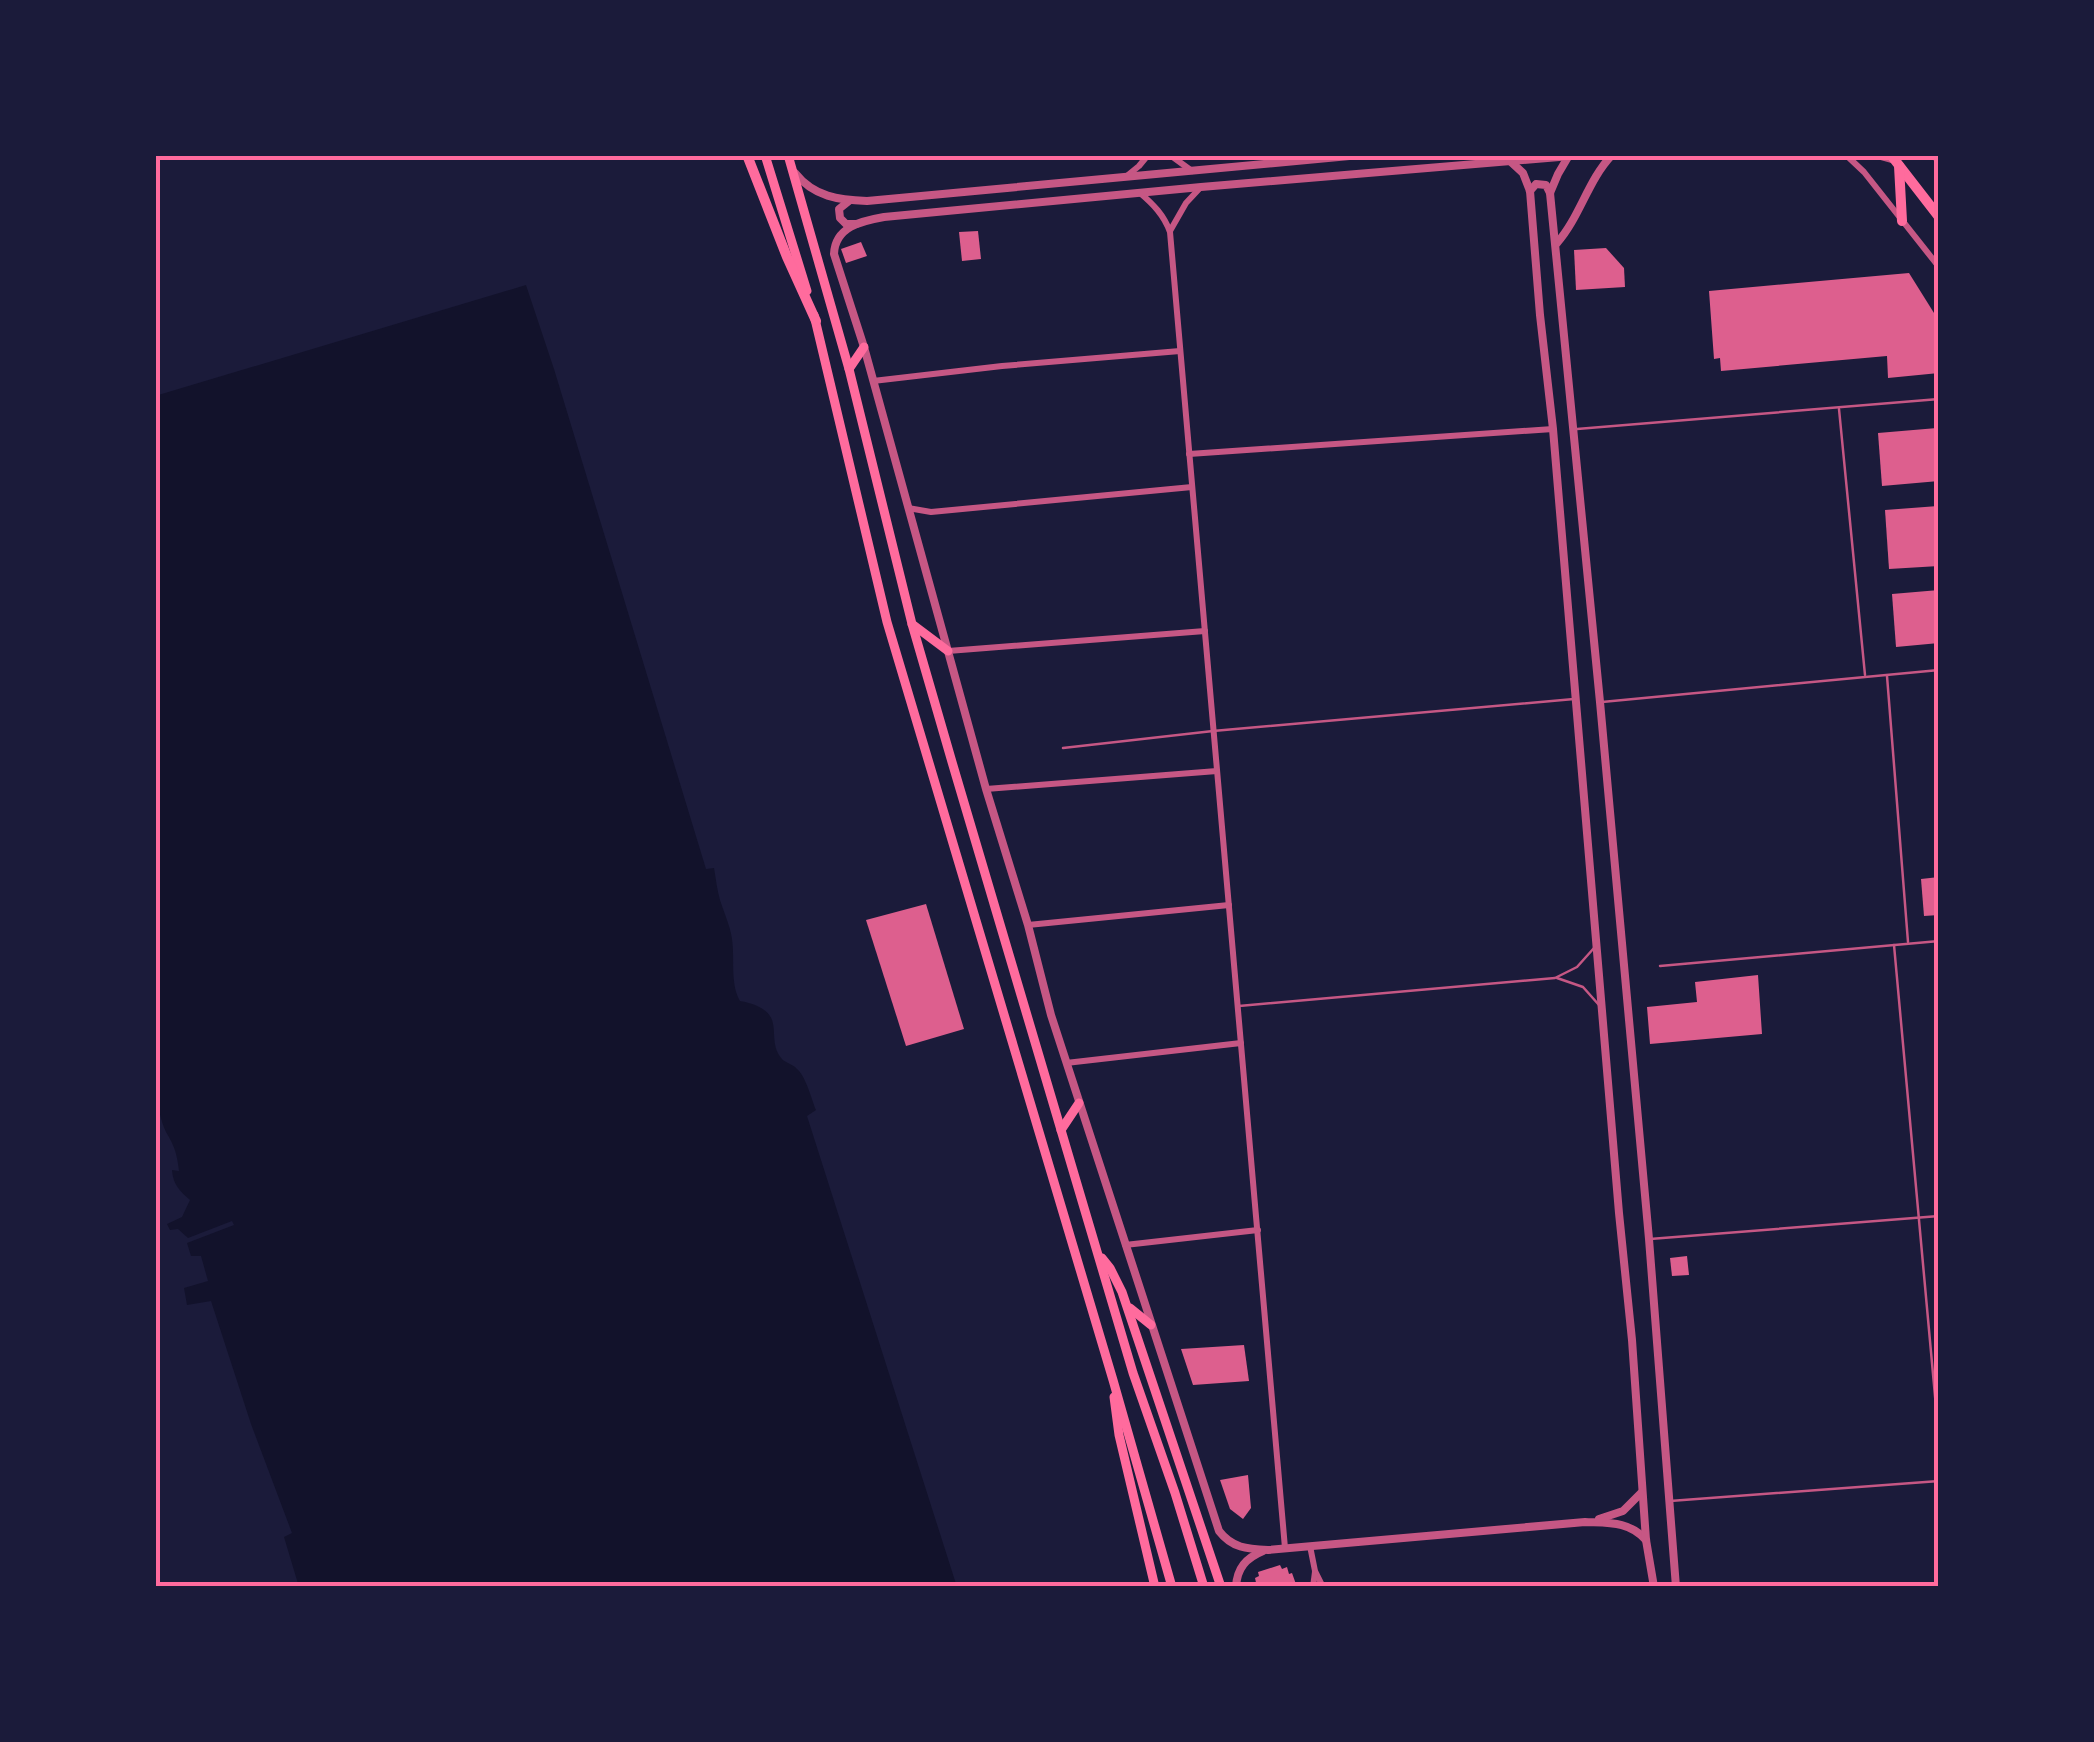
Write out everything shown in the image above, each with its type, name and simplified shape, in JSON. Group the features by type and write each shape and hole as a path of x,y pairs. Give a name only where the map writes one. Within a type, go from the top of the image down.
{"main road":[{"path":"747,155 816,321"},
{"path":"765,155 816,321 888,622 1172,1587"},
{"path":"788,155 849,369 912,624 1134,1373 1204,1587"},
{"path":"1895,160 1902,222"},
{"path":"1895,160 1939,218"},
{"path":"849,369 864,347"},
{"path":"912,624 948,651"},
{"path":"1061,1130 1079,1103"},
{"path":"1100,1256 1127,1305 1221,1587"},
{"path":"1127,1305 1151,1325"},
{"path":"1113,1380 1119,1435 1155,1587"}],"street":[{"path":"1120,179 1140,166 1148,155"},
{"path":"1170,155 1193,172"},
{"path":"793,169 818,193 854,200 1360,155"},
{"path":"854,200 842,205 838,213 846,224 1201,187 1582,155"},
{"path":"1557,242 1612,155"},
{"path":"1846,155 1939,267"},
{"path":"1877,155 1895,160"},
{"path":"1550,193 1569,156"},
{"path":"1510,161 1523,174 1530,191 1632,1340 1646,1540 1654,1587"},
{"path":"1530,191 1536,184 1546,185 1557,242 1676,1587"},
{"path":"1170,232 1186,203 1201,187"},
{"path":"1140,194 1158,210 1170,232 1286,1548"},
{"path":"856,224 839,235 834,254 874,381 1042,985 1219,1532 1239,1548 1268,1550 1585,1522 1624,1524 1646,1540"},
{"path":"874,381 1180,352"},
{"path":"1189,454 1553,429"},
{"path":"908,508 931,512 1192,487"},
{"path":"948,651 1205,631"},
{"path":"986,790 1217,771"},
{"path":"1028,925 1229,906"},
{"path":"1066,1063 1241,1043"},
{"path":"1125,1245 1258,1230"},
{"path":"1585,1522 1615,1515 1642,1492"},
{"path":"1310,1546 1322,1587"},
{"path":"1236,1587 1243,1564 1268,1550"},
{"path":"1313,1587 1315,1571"}],"lane":[{"path":"1575,429 1939,399"},
{"path":"1839,407 1866,676"},
{"path":"1600,702 1939,670"},
{"path":"1886,674 1908,943"},
{"path":"1063,748 1575,699"},
{"path":"1660,966 1939,941"},
{"path":"1238,1006 1556,978 1577,967 1596,944"},
{"path":"1894,945 1939,1440"},
{"path":"1556,978 1583,987 1601,1007"},
{"path":"1648,1239 1939,1216"},
{"path":"1669,1502 1939,1481"}],"shaded area":[{"path":"526,285 706,869 714,868 731,934 737,994 740,1001 766,1011 777,1051 800,1072 808,1088 816,1110 807,1116 957,1587 299,1587 284,1537 292,1533 211,1301 187,1305 184,1288 208,1281 201,1256 191,1256 187,1243 234,1225 232,1221 188,1238 178,1229 170,1230 167,1224 182,1217 190,1200 174,1180 172,1170 179,1171 177,1160 155,1091 155,396"}],"building":[{"path":"978,231 981,259 962,261 959,232"},
{"path":"861,242 867,256 846,263 841,249"},
{"path":"1606,248 1624,268 1625,287 1576,290 1574,250"},
{"path":"1909,273 1939,321 1939,373 1888,378 1887,356 1721,371 1720,358 1714,359 1709,291"},
{"path":"1937,428 1939,481 1882,486 1878,433"},
{"path":"1938,506 1939,566 1889,569 1885,510"},
{"path":"1939,590 1939,643 1896,647 1892,594"},
{"path":"1939,877 1939,915 1924,916 1921,879"},
{"path":"926,904 964,1029 906,1046 866,920"},
{"path":"1758,975 1762,1034 1650,1044 1647,1007 1697,1002 1695,982"},
{"path":"1687,1256 1689,1275 1672,1276 1670,1258"},
{"path":"1244,1345 1249,1381 1193,1385 1181,1349"},
{"path":"1248,1475 1251,1508 1243,1519 1230,1509 1220,1480"},
{"path":"1280,1565 1292,1573 1297,1587 1257,1587 1258,1572"}]}
